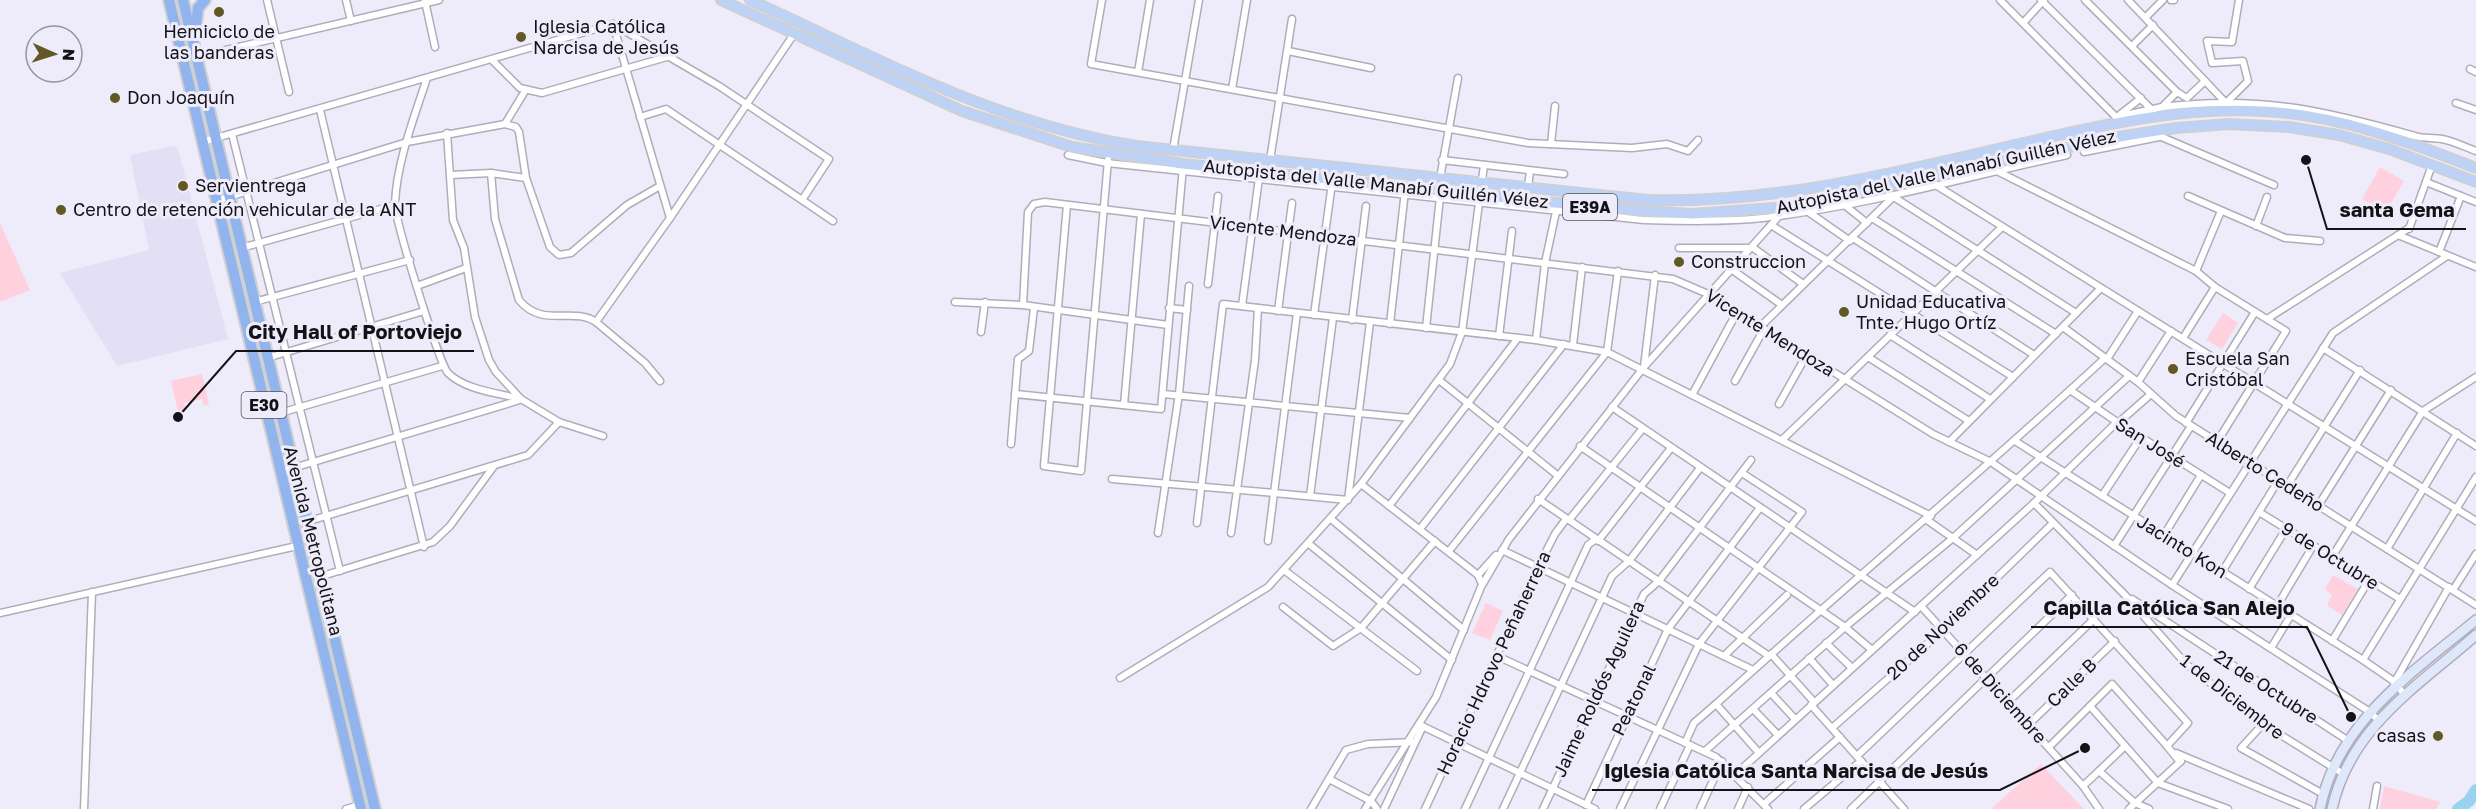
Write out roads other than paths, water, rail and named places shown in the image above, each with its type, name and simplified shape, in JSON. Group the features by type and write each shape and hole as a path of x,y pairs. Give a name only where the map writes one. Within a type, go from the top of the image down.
{"highway":[{"name":"Avenida Metropolitana","path":"169,0 297,546 361,807"},
{"name":"E30","path":"183,0 240,248 375,809"},
{"path":"196,57 195,20 198,8 205,0"},
{"path":"326,661 339,663"}],"main road":[{"name":"Autopista del Valle Manabí Guillén Vélez","path":"721,0 962,111 1108,158 1440,195 1557,207 1677,214 1786,207 1930,181 2148,132 2229,124 2289,127 2348,137 2476,182"},
{"name":"Autopista del Valle Manabí Guillén Vélez","path":"750,0 936,87 997,112 1078,135 1173,150 1648,200 1718,199 1810,189 1923,166 2117,119 2229,106 2332,120 2475,165"},
{"path":"2320,809 2331,767 2347,740 2370,712 2396,684 2476,620"},
{"path":"2332,809 2342,773 2357,746 2378,720 2476,635"}],"street":[{"path":"267,0 289,92"},
{"path":"346,0 351,21"},
{"path":"196,57 439,0"},
{"path":"1101,0 1091,64 1520,142 1632,148 1666,144 1688,151 1698,140"},
{"path":"1138,72 1150,0"},
{"path":"1173,150 1199,0"},
{"path":"1232,89 1247,0"},
{"path":"2000,0 2117,119 2141,98"},
{"path":"2085,0 2177,92 2187,99 2205,81"},
{"path":"2128,0 2229,106"},
{"path":"2146,17 2163,0"},
{"path":"2229,106 2247,81 2243,61 2212,63 2207,41 2232,42 2239,0"},
{"path":"2023,22 2043,1 2154,113 2177,92"},
{"path":"425,2 435,47"},
{"path":"1270,160 1292,19"},
{"path":"201,142 320,110 614,24 748,104 829,159 801,200"},
{"path":"614,24 670,218"},
{"path":"2132,46 2153,25"},
{"path":"596,322 670,218 794,34"},
{"path":"1288,51 1371,68"},
{"path":"492,60 525,91 542,93 670,56"},
{"path":"427,78 407,142 395,205 424,311 442,366 457,380 521,399 559,422 603,436"},
{"path":"1440,178 1458,78"},
{"path":"504,124 525,91"},
{"path":"2456,103 2476,110"},
{"path":"2162,107 2268,104 2331,113 2421,138 2442,139 2476,151"},
{"path":"1551,144 1555,106"},
{"path":"640,117 666,109 833,221"},
{"path":"320,110 424,547"},
{"path":"215,201 332,163 407,142 504,124 516,127 519,132 526,178 550,247 560,255 571,253 627,205 660,186"},
{"path":"2148,132 2274,185"},
{"path":"447,133 453,220 464,248 466,268 484,348 496,372 521,399"},
{"path":"232,134 340,571"},
{"path":"2084,152 2160,136"},
{"path":"1067,206 1044,466 1082,471 1108,158 1068,155"},
{"path":"1992,168 2067,155"},
{"path":"1442,160 1564,174"},
{"path":"1536,340 1545,263 1557,207 1665,221 1720,221 1779,216 1893,194 1930,181 1938,162"},
{"path":"1120,678 1260,594 1348,500 1439,380 1456,354 1462,332 1484,165"},
{"path":"2406,238 2432,165"},
{"path":"1923,166 1930,181 2476,521"},
{"path":"1015,394 1161,409 1183,167"},
{"path":"1992,168 2196,271 2215,287 2286,331 2217,442"},
{"path":"1528,188 1530,171"},
{"path":"451,175 492,173 526,178"},
{"path":"492,173 495,219 519,300 526,308 541,315 561,318 588,316 645,363 660,381"},
{"path":"1242,306 1259,176"},
{"path":"2426,182 2476,202"},
{"path":"1314,315 1332,183"},
{"path":"1390,324 1405,191"},
{"path":"1735,381 1762,328 1803,284 1870,221 1893,194"},
{"path":"1893,194 2076,313"},
{"path":"1426,328 1440,195"},
{"path":"1208,284 1218,196"},
{"path":"2188,196 2285,238 2320,241"},
{"path":"2439,252 2461,196"},
{"path":"2256,226 2267,197"},
{"path":"1835,198 1870,221 1958,271 2056,334"},
{"name":"Vicente Mendoza","path":"1023,305 1028,212 1039,203 1655,275 1683,282 1708,294 1948,442 1991,462 2172,585 2370,712 2378,720"},
{"path":"1278,311 1292,204"},
{"path":"240,248 395,205"},
{"path":"1352,320 1366,206"},
{"path":"1365,809 1421,726 1436,697 1482,587 1509,539 1538,499 1643,368 1786,207"},
{"path":"1807,211 2034,355"},
{"path":"2196,271 2221,211"},
{"path":"1124,405 1141,214"},
{"path":"1771,225 2013,377"},
{"path":"1782,440 2002,227"},
{"path":"2267,319 2409,228"},
{"path":"1499,336 1512,231"},
{"path":"2398,235 2476,267"},
{"path":"1680,248 1751,248 1803,284"},
{"path":"2172,585 2333,333 2447,256"},
{"path":"254,302 410,260"},
{"path":"1573,345 1582,267"},
{"path":"417,286 466,268"},
{"path":"1731,269 1782,305"},
{"path":"1449,551 1607,352 1618,271"},
{"path":"1643,368 1655,275"},
{"path":"1158,533 1179,394 1189,286"},
{"path":"2183,338 2215,287"},
{"path":"1948,442 2101,288"},
{"path":"955,302 1023,305 1168,325"},
{"path":"981,332 985,302"},
{"path":"1197,523 1223,304 1536,340 1607,352 1643,368 1929,518 1977,555"},
{"path":"1011,444 1018,359 1029,351 1034,308"},
{"path":"1169,308 1187,310"},
{"path":"1231,533 1255,360 1258,308"},
{"path":"267,358 424,311"},
{"path":"1660,809 1694,723 1820,610 1929,518 2106,359 2138,311"},
{"path":"1692,395 1737,312"},
{"path":"2114,546 2172,457 2188,424 2255,312"},
{"path":"1268,541 1297,313"},
{"path":"1310,496 1333,318"},
{"path":"1348,500 1370,322"},
{"name":"Alberto Cedeño","path":"2063,327 2138,382 2188,424 2476,605"},
{"path":"2138,382 2171,331"},
{"path":"1890,335 1990,399"},
{"path":"1389,506 1518,338"},
{"path":"1420,529 1564,344"},
{"path":"2323,348 2476,446"},
{"path":"1779,404 1806,356"},
{"path":"1868,357 1969,421"},
{"path":"280,414 442,366"},
{"path":"2287,486 2360,370"},
{"path":"1706,752 1826,643 1888,594 2018,481 2129,376"},
{"path":"2332,557 2423,411 2476,377"},
{"path":"1439,380 1557,475"},
{"name":"San José","path":"2070,390 2117,423 2230,493"},
{"path":"2318,506 2391,390"},
{"path":"1163,394 1213,397 1410,418"},
{"path":"1736,774 2042,497 2117,423 2151,394"},
{"path":"280,472 521,399"},
{"path":"1612,407 1759,509 1915,612"},
{"path":"306,522 528,455 559,422"},
{"name":"Horacio Hdrovo Peñaherrera","path":"1425,809 1555,534 1643,428"},
{"path":"2386,549 2457,433"},
{"path":"2102,496 2141,437"},
{"name":"Jacinto Kon","path":"2015,441 2363,660 2396,684 2405,696"},
{"path":"1580,446 1845,627 1872,650"},
{"path":"1465,809 1588,545 1597,540 1671,448"},
{"name":"Jaime Roldós Aguilera","path":"1542,809 1644,594 1659,580 1751,460"},
{"path":"319,578 424,547 446,531 494,466"},
{"path":"1503,809 1612,576 1629,561 1700,468"},
{"path":"1620,809 1699,644 1802,512 1742,473"},
{"path":"2163,535 2201,475"},
{"path":"2363,660 2476,477"},
{"path":"1112,479 1348,500"},
{"path":"2222,572 2278,481"},
{"path":"1361,484 1478,575 1482,587"},
{"path":"1538,499 1770,655 1791,675 1832,728 1902,808"},
{"name":"1 de Diciembre","path":"2034,504 2138,606 2186,664 2263,724 2342,773"},
{"name":"Peatonal","path":"1586,805 1668,629 1759,509"},
{"name":"9 de Octubre","path":"2259,512 2400,599"},
{"path":"1331,519 1464,630"},
{"name":"20 de Noviembre","path":"1832,728 1943,630 2053,523"},
{"path":"2249,589 2286,529"},
{"path":"1478,575 1509,539"},
{"path":"1283,607 1333,646 1361,628 1435,541"},
{"path":"1309,544 1452,660"},
{"path":"0,613 297,546"},
{"path":"2277,606 2313,546"},
{"path":"1502,550 1753,670"},
{"path":"2396,684 2451,589 2476,554"},
{"path":"1284,570 1417,672"},
{"path":"1804,809 1859,759 1964,653 2050,572 2188,723 2167,746"},
{"path":"2332,641 2369,580"},
{"path":"84,809 92,592"},
{"path":"1724,656 1787,595"},
{"path":"1851,809 1881,783 2072,595"},
{"name":"6 de Diciembre","path":"1921,606 2049,747 2083,786 2099,809"},
{"name":"21 de Octubre","path":"2138,606 2347,740"},
{"path":"2271,648 2291,615"},
{"path":"2008,702 2094,619"},
{"name":"Calle B","path":"2028,725 2115,642"},
{"path":"1826,643 1852,668"},
{"path":"1497,656 1706,752 1722,761 1766,807 1840,737"},
{"path":"1809,658 1833,685"},
{"path":"2049,747 2112,684 2167,746 2183,760 2309,809"},
{"path":"1771,693 1795,719"},
{"path":"1716,704 1759,753"},
{"path":"2090,706 2158,782 2228,809"},
{"path":"1753,709 1778,735"},
{"path":"2263,724 2241,748 2323,794"},
{"path":"1421,726 1595,809"},
{"path":"1311,809 1346,750 1368,744 1412,742"},
{"path":"1384,809 1412,742"},
{"path":"2083,786 2125,746"},
{"path":"2129,809 2183,760"},
{"path":"1700,809 1722,761"},
{"path":"2099,771 2135,803 2149,809"},
{"path":"1329,778 1371,801 1377,809"},
{"path":"2373,809 2377,786"},
{"path":"1738,809 1748,787"},
{"path":"346,809 361,807"}],"waterway":[{"path":"2458,809 2469,801 2476,790"}],"place":[{"name":"Hemiciclo de las banderas","path":"219,12"},
{"name":"Iglesia Católica Narcisa de Jesús","path":"521,37"},
{"name":"Don Joaquín","path":"115,98"},
{"name":"santa Gema","path":"2306,160"},
{"name":"Servientrega","path":"183,186"},
{"name":"Centro de retención vehicular de la ANT","path":"61,210"},
{"name":"Construccion","path":"1679,262"},
{"name":"Unidad Educativa Tnte. Hugo Ortíz","path":"1844,312"},
{"name":"Escuela San Cristóbal","path":"2173,369"},
{"name":"City Hall of Portoviejo","path":"178,417"},
{"name":"Capilla Católica San Alejo","path":"2351,717"},
{"name":"casas","path":"2438,736"},
{"name":"Iglesia Católica Santa Narcisa de Jesús","path":"2085,748"}]}
